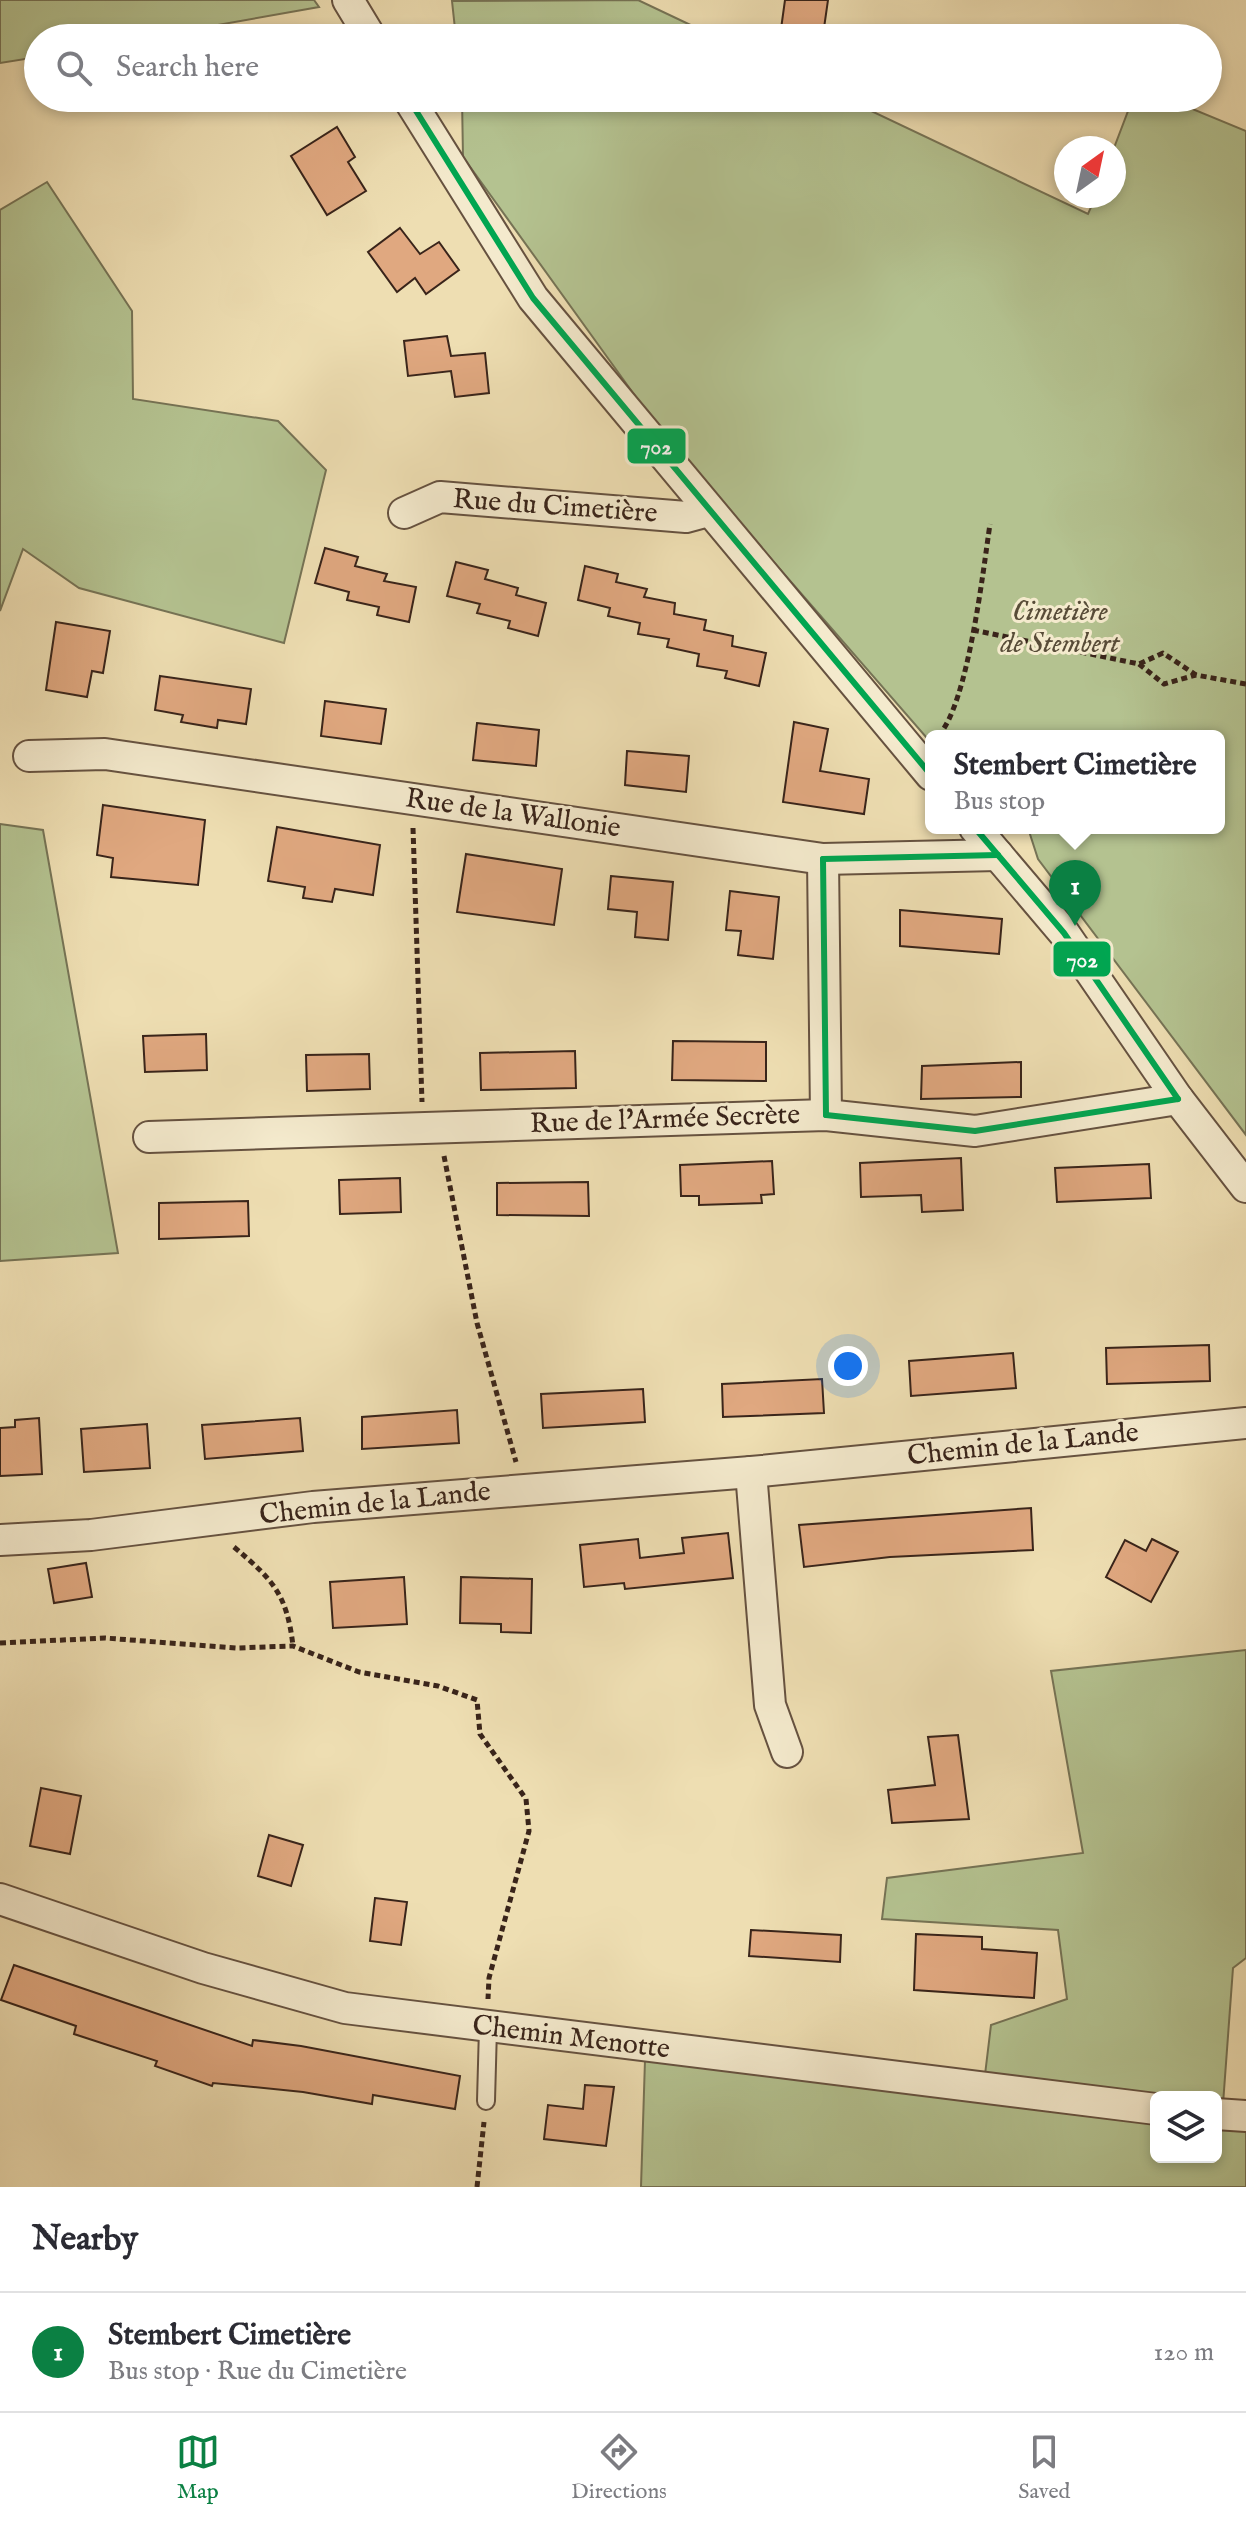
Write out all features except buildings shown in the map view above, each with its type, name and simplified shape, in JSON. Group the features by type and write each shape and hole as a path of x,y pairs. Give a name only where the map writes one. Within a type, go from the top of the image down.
{"street":[{"path":"348,0 363,24"},
{"name":"Rue du Cimetière","path":"417,112 533,298 925,768"},
{"name":"Rue du Cimetière","path":"404,513 440,497 686,517 708,511"},
{"name":"Rue de la Wallonie","path":"29,756 105,754 823,859 998,855"},
{"path":"980,834 1064,933 1119,1008 1178,1099 1246,1187"},
{"path":"823,859 826,1115"},
{"name":"Rue de l'Armée Secrète","path":"149,1137 826,1115 975,1131 1178,1099"},
{"name":"Chemin de la Lande","path":"0,1540 91,1535 313,1507 751,1472 1246,1423"},
{"path":"751,1472 770,1705 787,1752"},
{"name":"Chemin Menotte","path":"0,1899 203,1968 345,2008 1150,2108"},
{"path":"1222,2114 1246,2116"}],"lane":[{"path":"486,2101 488,2028"}],"path":[{"path":"944,730 949,724 973,630 990,524"},
{"path":"973,630 1139,664 1164,684 1196,675"},
{"path":"1139,664 1163,653 1196,675 1246,684"},
{"path":"413,799 432,1128 477,1323 524,1490"},
{"path":"213,1522 229,1543 278,1589 289,1611 293,1646"},
{"path":"0,1643 105,1638 236,1648 293,1646 359,1672 438,1686 477,1700 480,1734 526,1799 529,1831 489,1978 488,2028"},
{"path":"477,2187 486,2101"}],"green space":[{"path":"0,0 314,0 319,7 223,24 24,24 24,59 0,63"},
{"path":"638,0 689,24 454,24 452,1"},
{"name":"Cimetière de Stembert","path":"462,112 873,112 1054,198 1054,208 1075,208 1088,214 1091,208 1126,208 1126,136 1119,136 1128,112 1200,112 1246,131 1246,1135 1038,859 1030,834 1225,834 1225,730 925,730 925,736 664,436 463,157"},
{"path":"47,182 132,311 133,399 278,421 326,470 284,643 79,588 23,549 0,611 0,210"},
{"path":"0,824 43,830 118,1253 0,1261"},
{"path":"1246,1650 1246,1958 1233,1968 1223,2104 1222,2091 1150,2091 1150,2097 984,2083 991,2025 1067,1999 1058,1930 882,1919 887,1878 1083,1853 1051,1671"},
{"path":"645,2060 1150,2120 1150,2163 1222,2163 1222,2128 1246,2130 1246,2187 641,2187"}],"transit line":[{"name":"702","path":"417,112 533,298 925,768"},
{"name":"702","path":"980,834 1064,933 1178,1099"},
{"name":"702","path":"823,859 998,855"},
{"name":"702","path":"823,859 826,1115"},
{"name":"702","path":"826,1115 975,1131 1178,1099"}],"place":[{"name":"Stembert Cimetière","path":"1075,926"}]}
